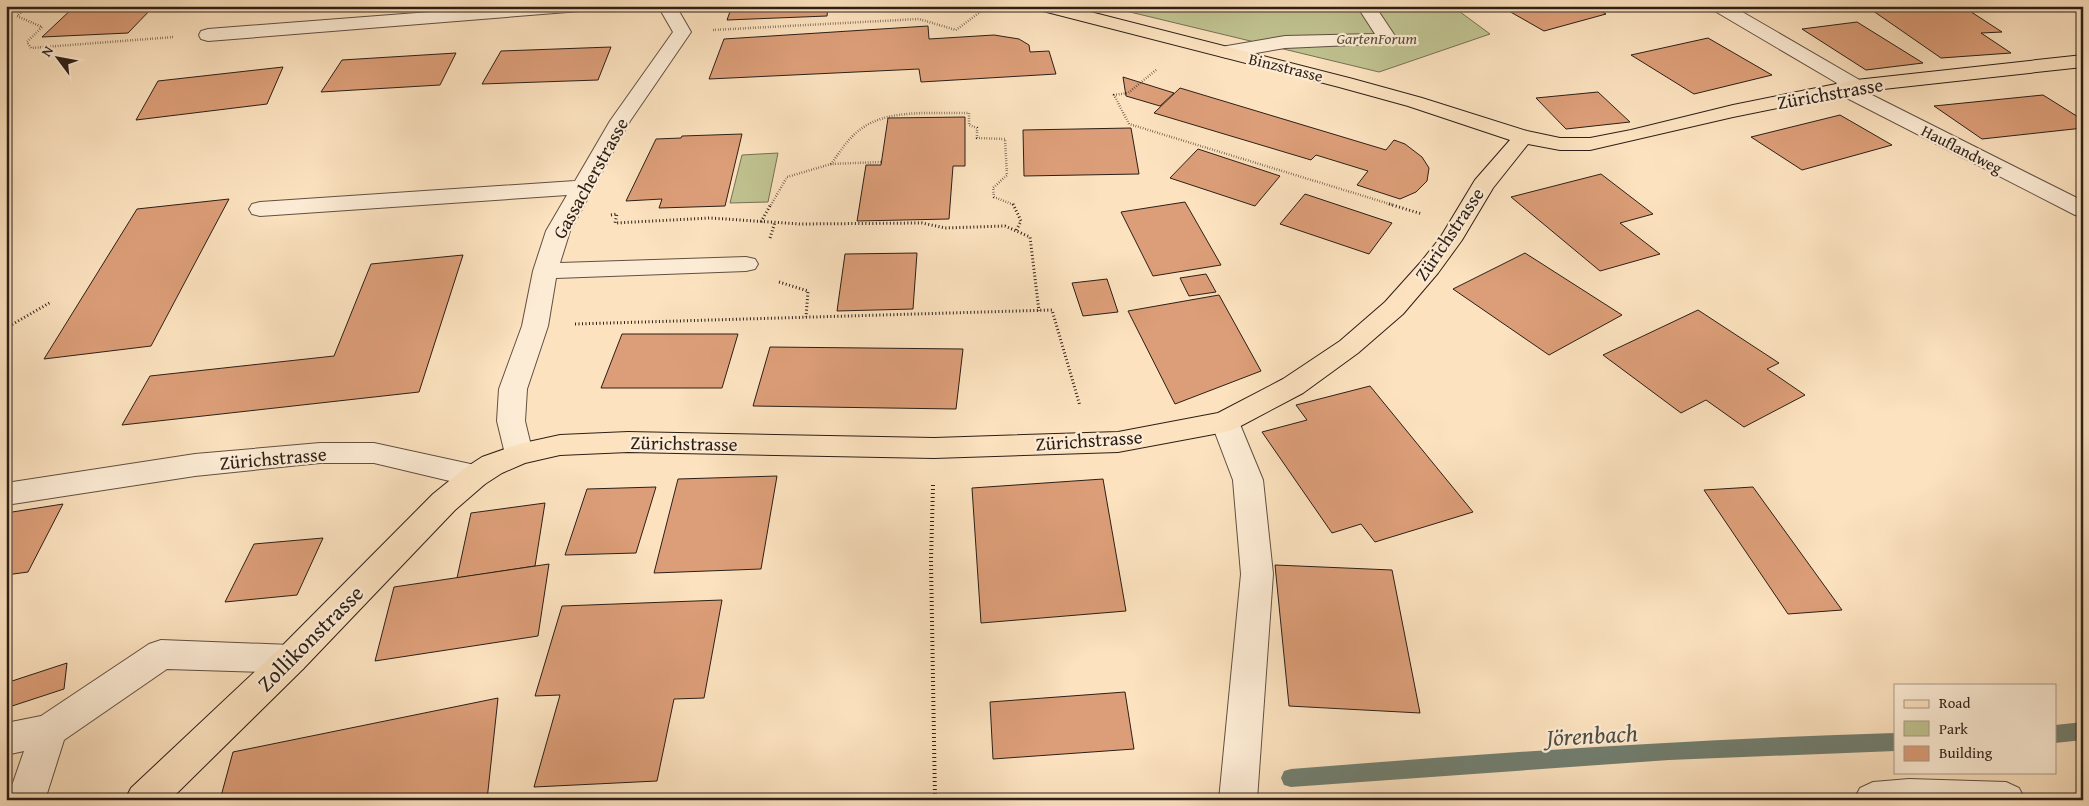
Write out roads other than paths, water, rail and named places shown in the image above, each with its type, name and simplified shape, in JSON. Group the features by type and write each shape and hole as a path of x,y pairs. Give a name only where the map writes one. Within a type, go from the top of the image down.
{"main road":[{"name":"Binzstrasse","path":"1045,6 1398,97 1523,137"},
{"name":"Zürichstrasse","path":"475,476 519,454 560,445 628,442 934,448 1118,442 1225,422 1293,386 1356,340 1400,302 1429,268 1483,185 1523,137 1560,144 1590,144 1849,87 2083,61"},
{"name":"Zollikonstrasse","path":"144,800 290,659 444,502 475,476"}],"street":[{"path":"208,35 580,6"},
{"name":"Gassacherstrasse","path":"519,454 511,421 513,389 535,326 545,271 558,231 620,121 682,32 674,15 667,6"},
{"path":"1227,52 1285,42 1388,39 1366,6"},
{"name":"Hauflandweg","path":"1719,6 1849,87 2083,210"},
{"path":"260,210 582,187"},
{"path":"545,271 746,264"},
{"path":"1225,422 1248,480 1257,574 1238,800"},
{"name":"Zürichstrasse","path":"6,494 195,465 320,454 374,453 475,476"},
{"path":"6,739 48,730 161,654 290,659"},
{"path":"26,800 48,730"},
{"path":"1873,800 1909,796 2006,800"}],"waterway":[{"name":"Jörenbach","path":"2056,734 2083,731"},
{"name":"Jörenbach","path":"1291,778 1669,751 1894,742"}],"park label":[{"name":"GartenForum","path":"1377,38"}]}
